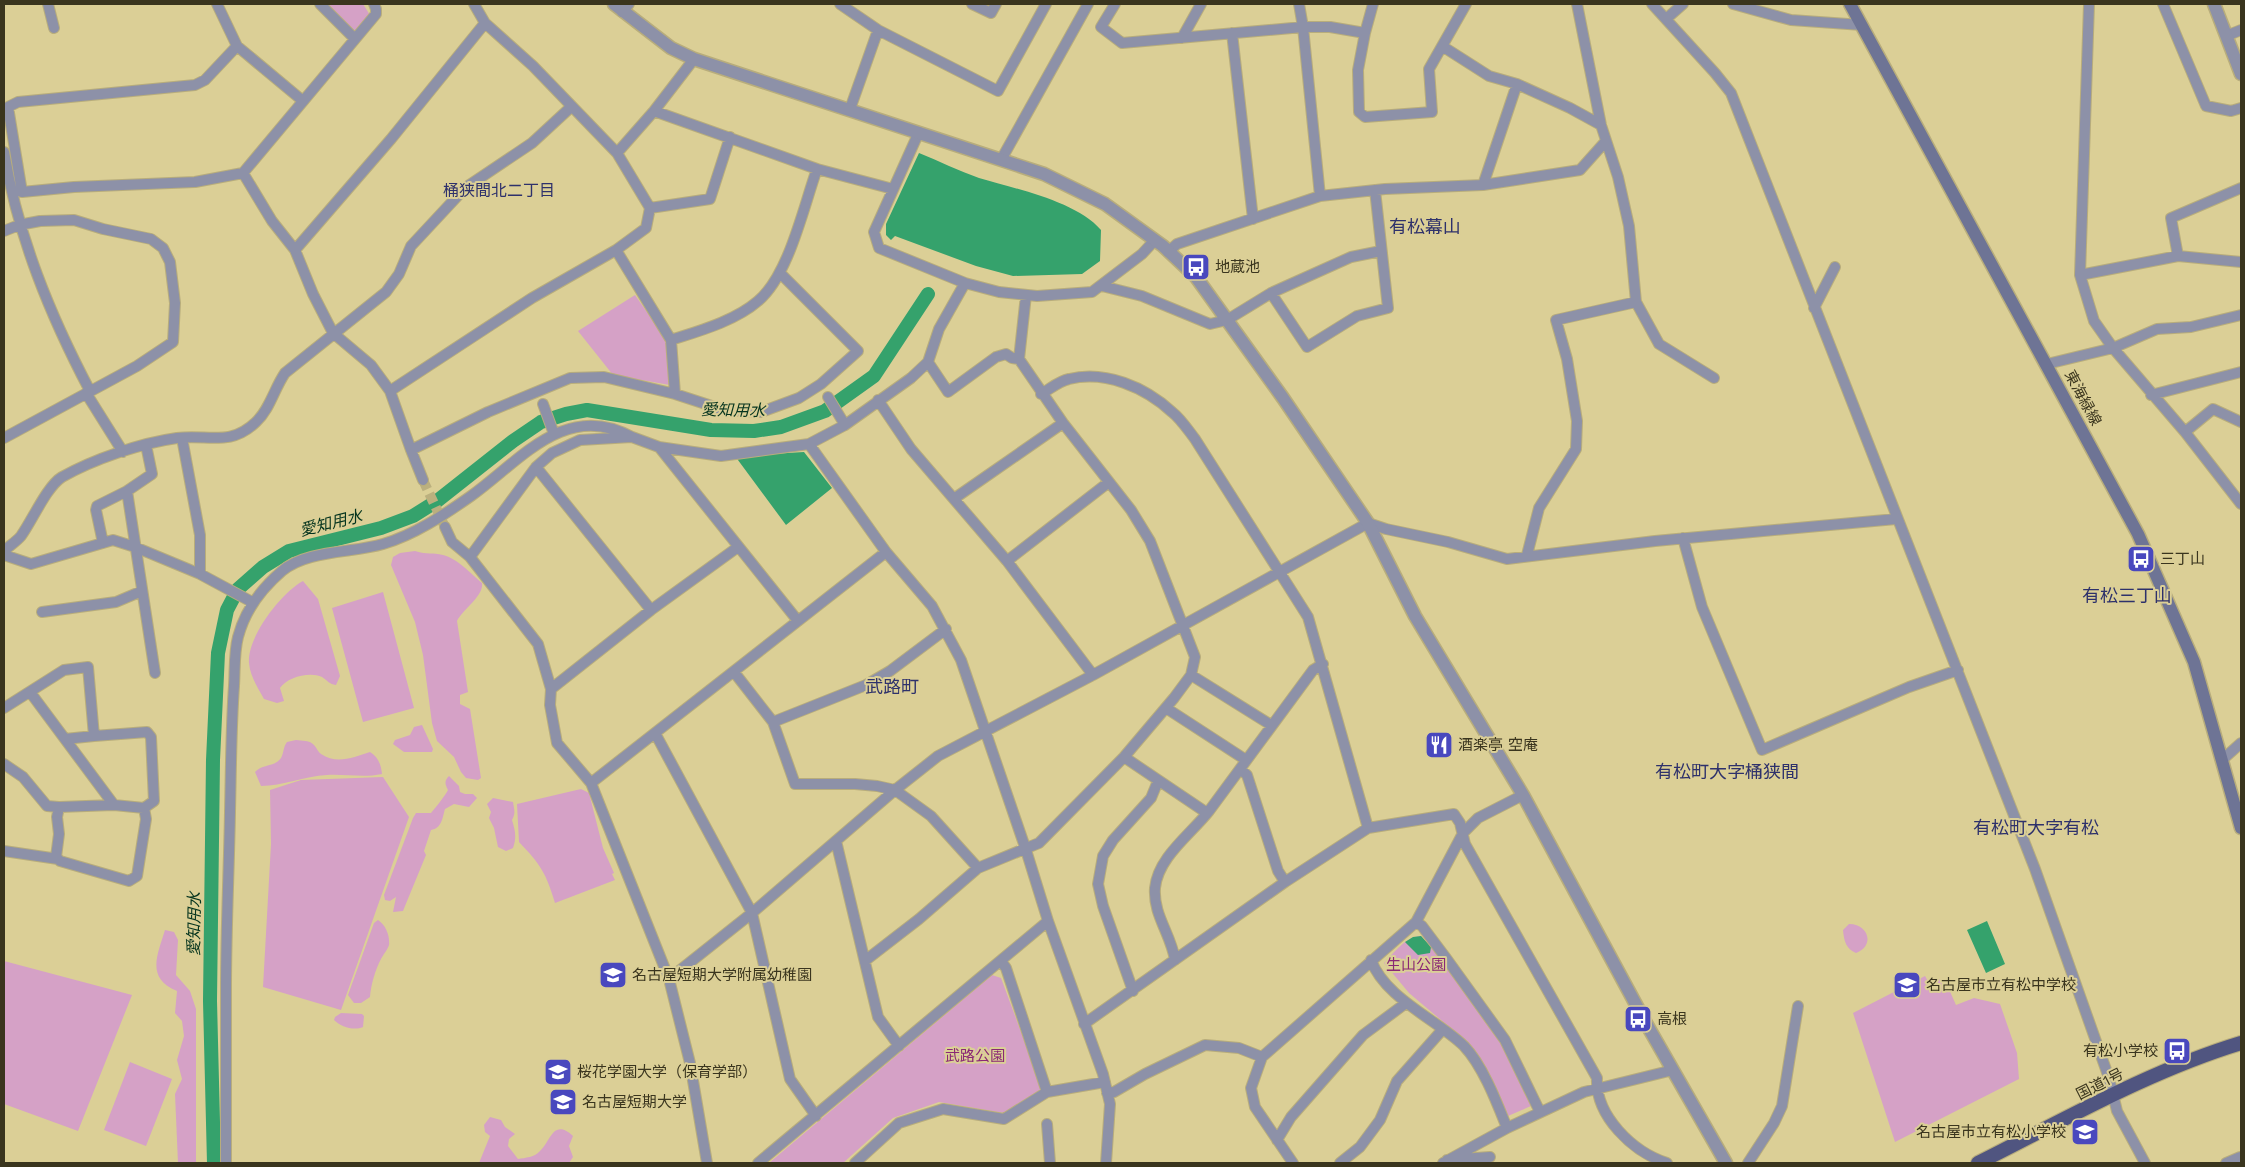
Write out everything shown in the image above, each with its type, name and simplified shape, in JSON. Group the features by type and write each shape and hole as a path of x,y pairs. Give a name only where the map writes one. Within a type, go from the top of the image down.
{"highway":[{"name":"国道1号","path":"1978,1163 2114,1095 2203,1054 2241,1043"}],"main road":[{"name":"東海緑線","path":"1850,4 2141,540 2194,662 2241,828"}],"street":[{"path":"48,4 54,28"},
{"path":"217,4 238,46 303,101"},
{"path":"320,4 355,39"},
{"path":"238,46 205,80 195,85 18,102 8,107 22,192 74,187 195,182 243,173 376,14 374,4"},
{"path":"390,391 532,298 616,250 646,228 650,208 617,153 533,66 485,23 474,4"},
{"path":"840,4 878,30 998,91 1046,4"},
{"path":"972,4 991,13 996,4"},
{"path":"1000,160 1088,4"},
{"path":"1115,4 1101,27 1122,43 1303,27 1330,27 1365,33"},
{"path":"1182,38 1201,4"},
{"path":"1299,4 1320,196"},
{"path":"1374,4 1365,33 1358,70 1359,112 1365,117 1432,112 1429,69 1466,4"},
{"path":"1577,4 1601,125 1618,177 1629,226 1636,302 1660,344 1714,378"},
{"path":"1652,4 1731,93 1896,518 1958,670 2065,952 2114,1095 2117,1111 2145,1163"},
{"path":"1666,19 1683,4"},
{"path":"1733,4 1790,20 1862,25"},
{"path":"2089,4 2080,275 2094,321 2113,348 2184,432 2241,504"},
{"path":"2163,4 2206,106 2231,112 2241,108"},
{"path":"2214,4 2241,74"},
{"path":"622,6 671,48 694,59 1044,174 1105,204 1168,252 1196,277 1368,523 1415,616 1523,795 1726,1163"},
{"path":"295,250 391,139 485,23"},
{"path":"850,109 878,30"},
{"path":"2226,36 2241,30"},
{"path":"1232,34 1253,219"},
{"path":"1442,46 1489,76 1517,84 1570,108 1601,125"},
{"path":"617,153 654,111 694,59"},
{"path":"1483,186 1517,84"},
{"path":"247,600 200,574 113,540 31,564 5,549 20,537 60,479 80,468 146,445 182,438 236,436 257,422 268,408 275,387 285,373 386,292 399,274 411,246 465,188 532,143 571,107"},
{"path":"654,111 817,169 893,189"},
{"path":"919,132 874,232 878,248 965,282 999,292 1026,295 1092,292 1142,254 1154,241"},
{"path":"650,208 710,199 730,137"},
{"path":"1168,252 1177,244 1320,196 1375,190 1483,186 1580,170 1605,142"},
{"path":"4,152 19,225 62,339 88,392 123,452"},
{"path":"670,340 735,315 758,301 780,274 817,169"},
{"path":"243,173 272,221 295,250 313,294 333,333 371,365 390,391 423,480"},
{"path":"2178,256 2171,218 2241,188"},
{"path":"1270,293 1307,346 1357,316 1388,308 1375,190"},
{"path":"4,231 19,225 40,221 74,220 103,229 151,239 164,248 170,262 175,303 172,342 137,366 4,438"},
{"path":"616,250 670,340 675,394"},
{"path":"1102,286 1142,296 1210,324 1227,320 1270,293 1351,257 1381,251"},
{"path":"2080,275 2178,256 2241,262"},
{"path":"1814,308 1835,267"},
{"path":"411,450 488,412 570,378 604,377 675,394 724,410 761,412 799,398 821,384 858,351 780,274"},
{"path":"226,1163 226,985 231,734 237,639 247,600 284,570 317,555 380,545 413,532 460,504 553,431 604,426 617,429 632,438 659,447 721,456 809,444 845,425 911,378 928,362 939,328 965,282"},
{"path":"866,960 919,919 978,868 1039,844 1124,757 1166,708 1191,675 1196,657 1150,541 1131,510 1041,394 1020,358 1026,295"},
{"path":"1527,555 1540,508 1576,449 1577,421 1567,359 1556,320 1636,302"},
{"path":"2047,364 2113,348 2157,329 2191,327 2241,315"},
{"path":"928,362 948,392 996,357 1006,354 1020,358"},
{"path":"2151,395 2241,372"},
{"path":"1041,394 1067,379 1096,375 1146,392 1173,412 1195,439 1308,617 1323,664 1368,828"},
{"path":"828,397 845,425"},
{"path":"878,400 911,449 955,498 1007,561 1093,675"},
{"path":"543,404 553,431"},
{"path":"2184,432 2213,409 2241,422"},
{"path":"955,498 1063,423"},
{"path":"182,438 200,535 200,574"},
{"path":"470,557 536,466 552,453 580,440 632,438"},
{"path":"809,444 886,552 932,606 961,660 1106,1088 1110,1104 1106,1163"},
{"path":"103,543 96,510 97,506 127,491 152,474 146,445"},
{"path":"659,447 798,621"},
{"path":"536,466 651,610"},
{"path":"1007,561 1109,482"},
{"path":"127,491 156,673"},
{"path":"669,979 752,913 895,790 938,756 1093,675 1368,523 1386,529 1448,542 1507,559 1527,555 1683,538 1896,518"},
{"path":"445,527 452,542 470,557 538,644 551,689 550,705 557,743 591,783 669,979 690,1062 707,1163"},
{"path":"1683,538 1702,607 1762,750 1909,687 1958,670"},
{"path":"551,689 651,610 738,547"},
{"path":"591,783 886,552"},
{"path":"42,612 116,602 142,590"},
{"path":"773,722 866,685 890,672 946,629"},
{"path":"1175,960 1173,950 1156,909 1155,886 1160,870 1207,813 1313,670 1323,664"},
{"path":"4,708 64,670 88,667 94,736"},
{"path":"734,672 773,722 795,784 855,784 895,790 931,816 978,868"},
{"path":"1191,675 1272,725"},
{"path":"30,692 114,804"},
{"path":"1166,708 1243,764 1278,871 1285,882"},
{"path":"4,764 23,777 47,806 59,808 114,804 144,808 154,801 151,737 147,732 65,739"},
{"path":"655,733 752,913 790,1079 816,1116"},
{"path":"2222,760 2241,743"},
{"path":"1124,757 1207,813"},
{"path":"1133,991 1103,906 1098,884 1103,856 1113,840 1150,798 1158,781"},
{"path":"1293,1163 1255,1107 1251,1088 1262,1057 1416,922 1463,833 1478,818 1523,795"},
{"path":"58,859 56,857 59,834 57,818 59,808"},
{"path":"4,851 58,859 129,881 137,876 146,819 144,808"},
{"path":"1084,1024 1285,882 1368,828 1454,814 1460,823 1465,844 1597,1078 1596,1088 1604,1111 1627,1139 1651,1158 1668,1163"},
{"path":"836,840 878,1017 899,1046"},
{"path":"758,1163 1048,921"},
{"path":"1416,922 1422,926 1500,1033 1540,1112"},
{"path":"1001,960 1006,968 1047,1092"},
{"path":"1371,960 1374,968 1406,1003 1464,1046 1476,1061 1507,1128"},
{"path":"1277,1140 1291,1116 1363,1035 1406,1003"},
{"path":"1748,1163 1774,1123 1782,1106 1798,1006"},
{"path":"1340,1163 1360,1147 1380,1120 1397,1082 1443,1029"},
{"path":"855,1163 899,1123 943,1109 1004,1120 1047,1092 1106,1088 1114,1092 1145,1074 1205,1045 1239,1048 1262,1057"},
{"path":"1444,1162 1507,1128 1596,1088 1673,1070"},
{"path":"1047,1124 1050,1163"},
{"path":"1444,1162 1490,1157"},
{"path":"2226,1163 2240,1157 2241,1161"}],"green space":[{"path":"321,4 363,4 370,15 352,36"},
{"path":"635,295 668,342 670,385 613,375 578,331"},
{"path":"415,551 448,557 459,563 482,583 482,588 477,598 457,621 468,692 460,695 460,704 470,709 481,778 478,780 466,778 461,772 454,757 437,741 432,723 423,655 415,622 391,565 393,557 400,553"},
{"path":"303,581 318,599 340,676 336,685 317,675 293,678 280,688 284,701 277,703 264,699 250,668 250,653 253,641 267,617 285,595"},
{"path":"383,592 414,708 363,722 332,608"},
{"path":"422,725 433,749 432,752 404,752 393,744 395,740 410,735 414,727"},
{"path":"296,740 310,742 321,754 339,760 370,752 379,761 382,774 368,776 318,776 261,786 255,772 278,761 287,742"},
{"path":"449,776 459,786 460,792 473,794 477,798 469,807 454,804 445,809 439,825 431,830 424,851 426,855 403,911 393,912 396,897 390,901 385,900 384,895 413,818 416,813 431,813 448,790 446,779"},
{"path":"383,777 409,817 341,1010 263,987 271,844 270,790 301,780"},
{"path":"581,789 589,793 603,848 614,873 612,874 615,880 555,903 542,870 519,842 517,804"},
{"path":"493,798 513,802 514,813 512,820 515,840 513,848 506,851 498,847 494,828 489,818 491,812 487,804"},
{"path":"378,920 387,931 389,945 377,968 370,997 361,1003 354,1003 348,995 374,923"},
{"path":"1849,924 1861,928 1867,936 1866,946 1856,953 1848,947 1844,938 1843,930"},
{"path":"165,930 174,932 178,940 176,975 190,991 196,1009 196,1163 178,1163 175,1094 182,1079 177,1060 184,1036 182,1021 175,1013 177,991 167,986 157,973 157,957"},
{"name":"生山公園","path":"1421,936 1502,1043 1531,1106 1508,1116 1479,1056 1454,1031 1409,993 1384,963 1405,942"},
{"path":"4,961 132,995 78,1131 4,1104"},
{"name":"武路公園","path":"992,975 1001,978 1040,1083 1040,1090 1004,1113 939,1102 893,1118 843,1163 769,1163"},
{"path":"1925,976 1929,983 1944,978 1956,1005 1974,998 2000,1004 2017,1053 2019,1079 1895,1142 1853,1013"},
{"path":"341,1013 362,1014 364,1016 363,1027 348,1028 340,1025 334,1020"},
{"path":"130,1062 172,1079 146,1146 104,1130"},
{"path":"490,1117 501,1120 505,1127 515,1134 509,1139 508,1146 518,1159 530,1157 538,1153 553,1133 561,1129 573,1136 569,1146 573,1157 569,1163 479,1163 490,1136 485,1132 484,1125"}],"shaded area":[{"path":"919,153 979,178 1044,197 1077,211 1101,230 1100,261 1082,274 1013,276 976,266 895,236 891,240 886,235 886,224"},
{"path":"804,452 832,488 786,525 735,456"},
{"path":"1987,921 2005,964 1986,973 1967,930"},
{"path":"1421,936 1431,947 1430,953 1418,955 1405,942 1413,937"}],"waterway":[{"name":"愛知用水","path":"214,1163 210,1001 213,760 218,653 227,610 238,589 263,567 289,551 381,528 413,516 437,501 513,441 541,422 566,414 587,410 711,430 754,431 781,427 825,411 874,376 928,294"}],"tunnel":[{"path":"423,480 444,525"}],"place":[{"name":"地蔵池","path":"1196,267"},
{"name":"三丁山","path":"2141,559"},
{"name":"酒楽亭 空庵","path":"1439,745"},
{"name":"名古屋短期大学附属幼稚園","path":"613,975"},
{"name":"名古屋市立有松中学校","path":"1907,985"},
{"name":"高根","path":"1638,1019"},
{"name":"有松小学校","path":"2177,1051"},
{"name":"桜花学園大学（保育学部）","path":"558,1072"},
{"name":"名古屋短期大学","path":"563,1102"},
{"name":"名古屋市立有松小学校","path":"2085,1132"}],"district":[{"name":"桶狭間北二丁目","path":"499,190"},
{"name":"有松幕山","path":"1425,226"},
{"name":"有松三丁山","path":"2127,595"},
{"name":"武路町","path":"892,686"},
{"name":"有松町大字桶狭間","path":"1727,771"},
{"name":"有松町大字有松","path":"2036,827"}]}
